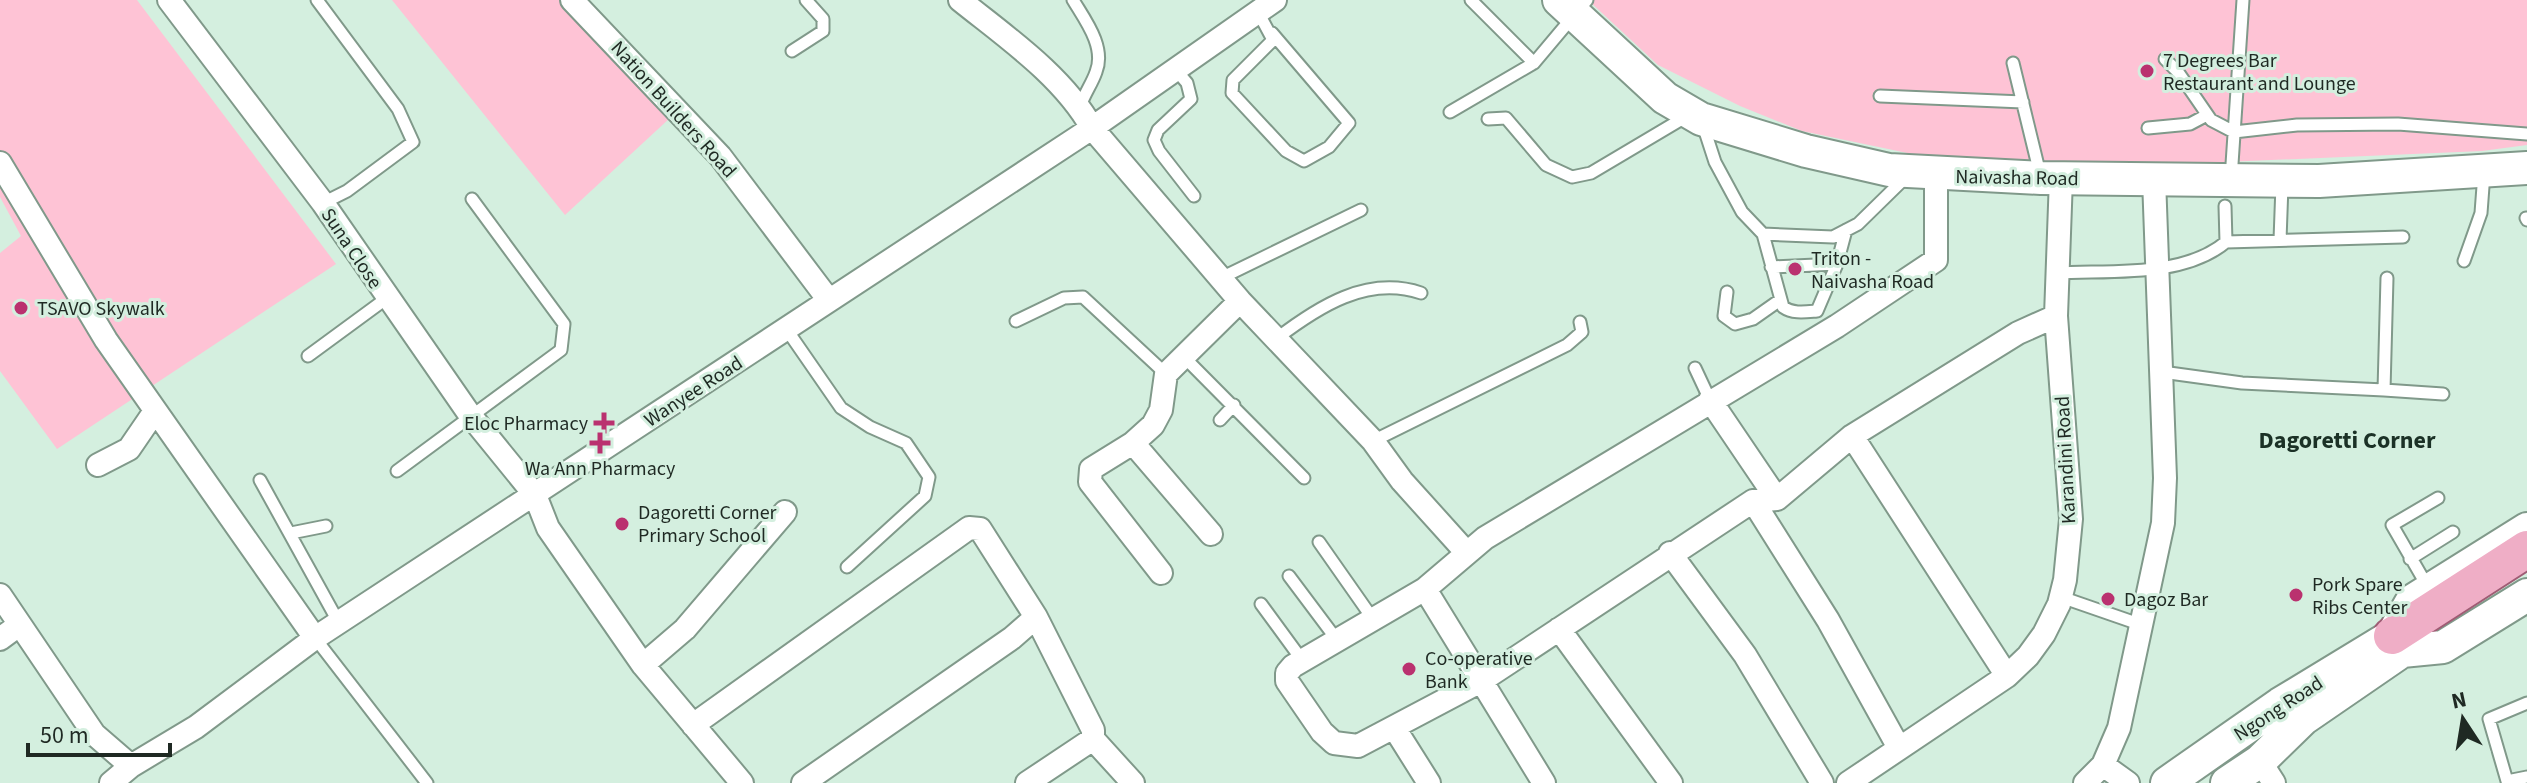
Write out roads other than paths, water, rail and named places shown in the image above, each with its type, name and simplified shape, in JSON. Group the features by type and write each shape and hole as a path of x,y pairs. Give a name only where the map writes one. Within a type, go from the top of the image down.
{"main road":[{"name":"Naivasha Road","path":"1573,5 1665,98 1696,117 1806,151 1923,174 2154,179 2228,193 2282,180 2484,173 2527,168"},
{"name":"Ngong Road","path":"2397,643 2412,601 2527,529"},
{"name":"Ngong Road","path":"2227,783 2267,772 2303,719 2397,643 2527,549"},
{"name":"Ngong Road","path":"2167,783 2280,704 2527,573"},
{"name":"Ngong Road","path":"2397,643 2443,647 2527,595"}],"street":[{"name":"Suna Close","path":"169,0 323,203 470,415 535,495 548,528 643,665 742,783"},
{"name":"Nation Builders Road","path":"572,0 720,156 828,299"},
{"path":"960,0 1013,42 1080,107 1092,128 1240,301 1373,441 1402,481 1466,552"},
{"name":"Wanyee Road","path":"111,783 131,766 196,727 315,638 1092,128 1267,6"},
{"path":"0,163 106,340 315,638"},
{"path":"1923,174 1936,260 1837,326 1710,400 1466,552 1425,589 1302,660 1287,673 1287,681 1322,732 1334,743 1358,746 1481,681 1670,553 1753,501 1777,499 1852,436 2018,333 2056,316"},
{"name":"Karandini Road","path":"1848,783 2007,676 2028,656 2044,634 2061,597 2071,519 2056,316 2057,273 2051,178"},
{"path":"2085,783 2103,765 2119,728 2163,523 2162,372 2154,179"},
{"path":"1161,573 1090,482 1096,464 1133,443 1158,419 1166,374 1240,301"},
{"path":"1710,400 1777,499"},
{"path":"98,465 129,449 155,411"},
{"path":"1852,436 2007,676"},
{"path":"1133,443 1211,534"},
{"path":"1753,501 1828,620 1899,748"},
{"path":"643,665 685,629 785,512"},
{"path":"693,725 969,528 980,529 1036,617 1093,730 1093,739 1133,783"},
{"path":"1670,553 1745,655 1822,783"},
{"path":"1425,589 1544,783"},
{"path":"0,595 94,734 131,766"},
{"path":"803,783 1012,638 1036,617"},
{"path":"0,639 19,625"},
{"path":"1559,629 1671,783"},
{"path":"1395,729 1429,783"},
{"path":"1027,783 1093,739"},
{"path":"2103,765 2128,783"}],"lane":[{"path":"317,0 398,109 413,142 347,191 323,203"},
{"path":"792,51 823,31 823,19 806,0"},
{"path":"1073,0 1093,34 1098,55 1097,70 1080,107"},
{"path":"1471,0 1534,63"},
{"path":"2226,242 2243,0"},
{"path":"1450,112 1534,63 1573,5"},
{"path":"1267,6 1271,45 1233,80 1232,93 1293,157 1304,161 1329,147 1347,130 1349,123 1272,33"},
{"path":"2165,59 2178,72 2207,115 2234,132 2297,125 2398,124 2506,129 2527,134"},
{"path":"2013,63 2023,102 2051,178"},
{"path":"1175,69 1187,83 1191,99 1158,130 1154,140 1194,196"},
{"path":"1880,96 2023,102"},
{"path":"2148,128 2190,124 2207,115"},
{"path":"1488,119 1506,118 1546,165 1572,177 1591,173 1696,117 1715,162 1742,212 1763,234 1780,300 1788,311 1817,311 1837,264 1846,230"},
{"path":"2464,261 2481,213 2484,173"},
{"path":"1763,234 1833,237 1858,224 1923,174"},
{"path":"2280,240 2282,180"},
{"path":"397,471 470,415 491,405 561,350 564,324 472,199"},
{"path":"1221,278 1361,210"},
{"path":"2057,273 2156,268 2207,256 2226,242 2403,237"},
{"path":"1771,267 1837,264"},
{"path":"2384,390 2387,278"},
{"path":"1276,339 1313,310 1351,295 1385,286 1421,293"},
{"path":"1727,292 1724,316 1735,324 1753,319 1780,300"},
{"path":"1016,321 1064,298 1083,297 1166,374"},
{"path":"308,356 387,298"},
{"path":"1373,441 1567,345 1582,332 1580,322"},
{"path":"787,330 841,408 870,427 906,443 929,477 925,496 847,567"},
{"path":"1184,357 1304,478"},
{"path":"1695,368 1710,400"},
{"path":"2162,372 2242,383 2443,394"},
{"path":"1220,420 1234,405"},
{"path":"260,480 339,623"},
{"path":"2429,589 2392,525 2438,498"},
{"path":"291,533 326,526"},
{"path":"2410,559 2453,532"},
{"path":"1319,542 1373,619"},
{"path":"1289,576 1337,640"},
{"path":"2061,597 2139,624"},
{"path":"1261,604 1302,660"},
{"path":"315,638 427,783"},
{"path":"2527,703 2489,719 2507,781 2527,777"}],"place":[{"name":"7 Degrees Bar Restaurant and Lounge","path":"2147,71"},
{"name":"Triton - Naivasha Road","path":"1795,269"},
{"name":"TSAVO Skywalk","path":"21,308"},
{"name":"Eloc Pharmacy","path":"604,423"},
{"name":"Wa Ann Pharmacy","path":"600,443"},
{"name":"Dagoretti Corner Primary School","path":"622,524"},
{"name":"Pork Spare Ribs Center","path":"2296,595"},
{"name":"Dagoz Bar","path":"2108,599"},
{"name":"Co-operative Bank","path":"1409,669"}],"district":[{"name":"Dagoretti Corner","path":"2347,440"}]}
